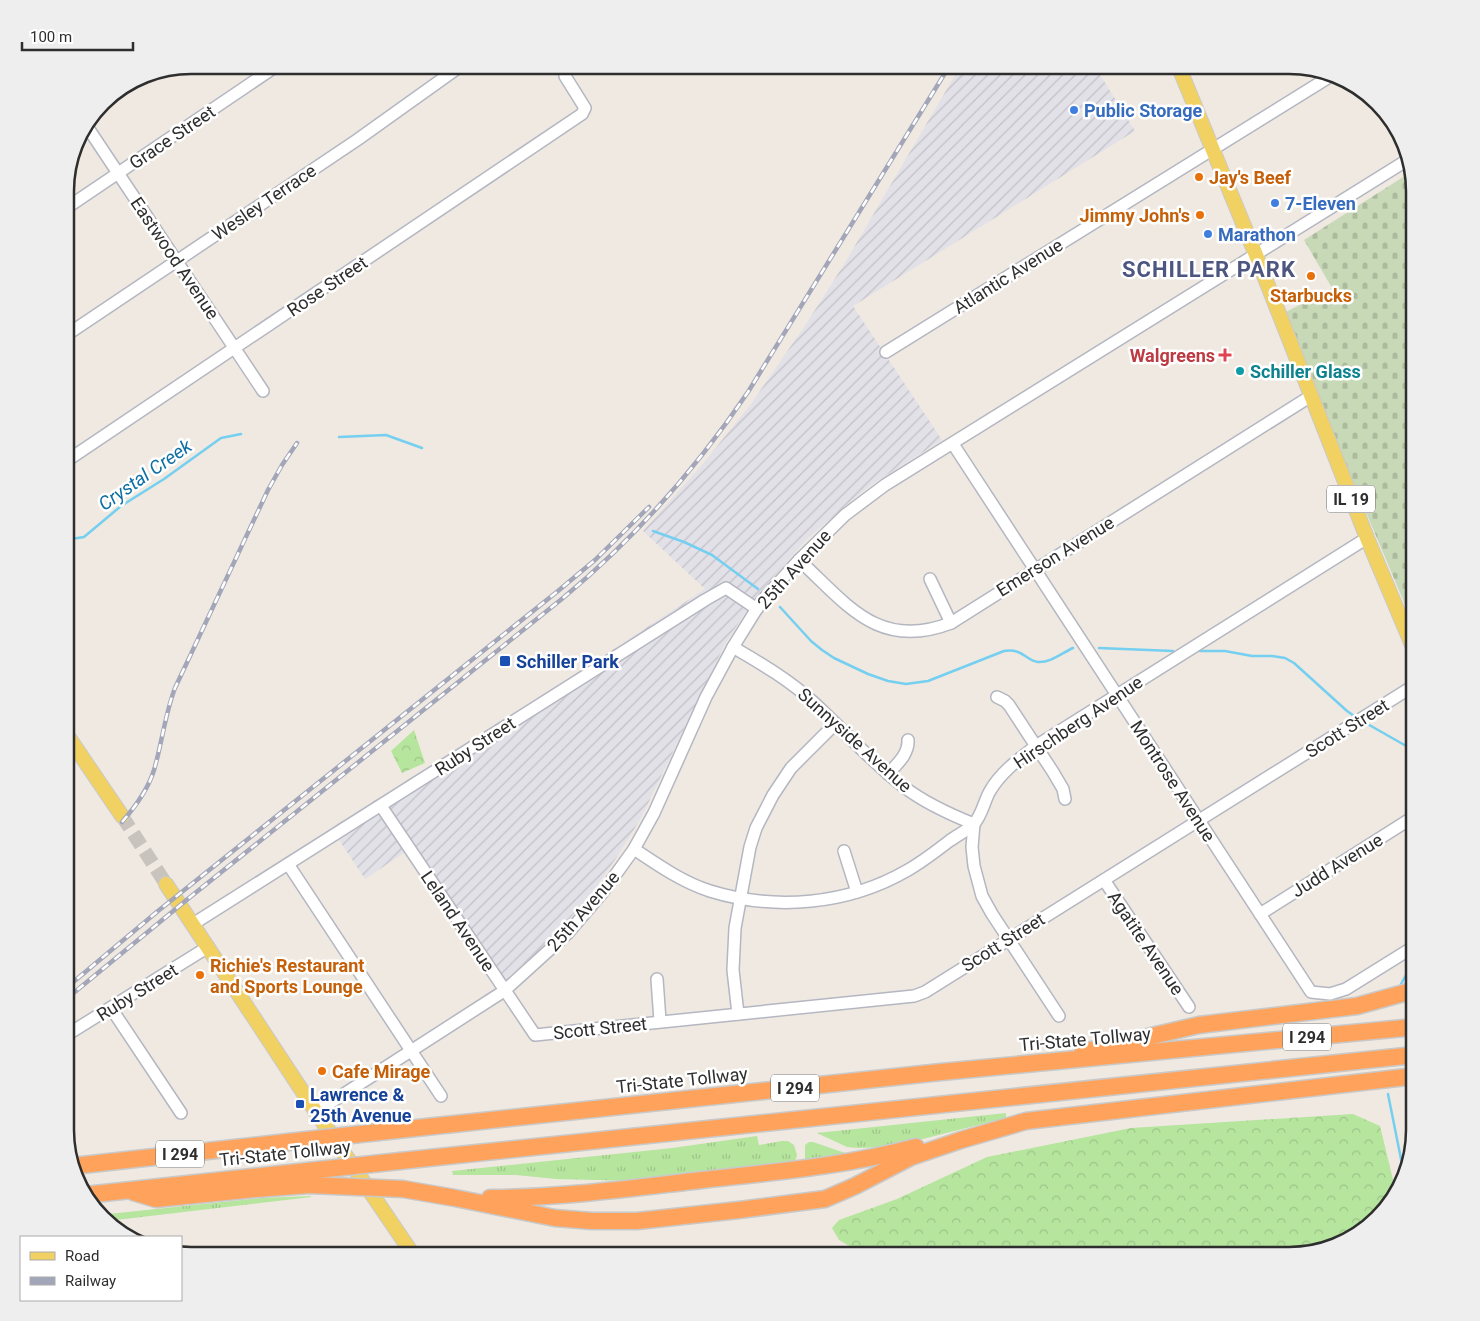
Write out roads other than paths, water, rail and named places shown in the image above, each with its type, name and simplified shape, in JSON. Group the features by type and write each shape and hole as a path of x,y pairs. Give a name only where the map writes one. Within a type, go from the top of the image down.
{"highway":[{"path":"1031,1065 1200,1025 1357,1006 1406,992"},
{"name":"Tri-State Tollway","path":"79,1165 921,1074 1031,1065 1406,1027"},
{"name":"Tri-State Tollway","path":"93,1194 126,1190 309,1178 400,1162 1406,1056"},
{"name":"I 294","path":"455,1198 534,1197 574,1194 802,1170 850,1163 895,1153 995,1125 1406,1077"},
{"path":"1275,1093 1294,1095 1406,1085"},
{"name":"I 294","path":"309,1178 403,1189 555,1218 592,1221 637,1221 820,1200 855,1186 911,1157 1012,1124"}],"main road":[{"name":"IL 19","path":"1182,74 1256,255 1367,538 1406,631"},
{"path":"74,745 122,816"},
{"path":"166,884 316,1112 408,1247"}],"street":[{"name":"Grace Street","path":"74,203 265,74"},
{"name":"Wesley Terrace","path":"74,330 357,140 449,74"},
{"name":"Rose Street","path":"74,456 582,114 585,108 566,74"},
{"name":"Atlantic Avenue","path":"886,352 1325,80"},
{"name":"Eastwood Avenue","path":"90,132 263,391"},
{"name":"25th Avenue","path":"316,1112 412,1052 504,991 568,934 603,892 634,849 648,824 706,697 756,609 799,560 845,515 885,485 1403,163"},
{"name":"Emerson Avenue","path":"799,560 857,614 876,625 896,631 909,632 937,628 951,623 1311,396"},
{"name":"Montrose Avenue","path":"953,444 1311,992 1330,994 1346,989 1406,952"},
{"name":"Hirschberg Avenue","path":"634,849 674,876 709,890 740,899 799,902 857,892 875,886 907,871 974,824 990,790 1011,765 1036,746 1367,538"},
{"path":"930,579 951,623"},
{"name":"Ruby Street","path":"193,924 704,600 726,588 756,609"},
{"name":"Sunnyside Avenue","path":"733,647 789,682 812,700 835,724 905,788 937,808 974,824"},
{"name":"Scott Street","path":"536,1035 914,996 925,992 1406,691"},
{"path":"997,697 1009,705 1053,772 1065,799"},
{"path":"738,1014 733,970 733,951 750,847 764,811 791,768 835,724"},
{"path":"888,774 904,755 908,740"},
{"name":"Leland Avenue","path":"381,806 504,991 536,1035"},
{"name":"Judd Avenue","path":"1260,914 1406,822"},
{"path":"974,824 972,847 978,882 992,914 1059,1016"},
{"path":"844,850 857,892"},
{"path":"288,864 441,1096"},
{"name":"Agatite Avenue","path":"1104,880 1188,1007"},
{"name":"Ruby Street","path":"74,1031 208,947"},
{"path":"657,979 660,1021"},
{"path":"111,1008 181,1113"}],"waterway":[{"name":"Crystal Creek","path":"74,539 84,537 121,506 164,479 221,438 241,434"},
{"name":"Crystal Creek","path":"339,437 386,435 422,448"},
{"name":"Crystal Creek","path":"653,531 712,555 758,589"},
{"name":"Crystal Creek","path":"780,607 811,641 834,658 868,674 888,681 906,684 928,681 1004,651 1016,651 1034,661 1042,662 1073,648"},
{"name":"Crystal Creek","path":"1099,648 1173,651"},
{"name":"Crystal Creek","path":"1200,651 1225,651 1252,656 1285,658 1294,663 1357,718"},
{"name":"Crystal Creek","path":"1364,722 1406,746"},
{"name":"Crystal Creek","path":"1401,984 1406,975"},
{"name":"Crystal Creek","path":"1388,1094 1402,1162"}],"tunnel":[{"path":"122,816 166,884"}],"railway":[{"path":"74,993 563,598 615,552 663,502 728,421 748,392 944,74"},
{"path":"122,822 145,791 154,770 175,688 268,490 297,443"},
{"path":"74,981 158,911 558,591 595,560 649,507"}],"place":[{"name":"Public Storage","path":"1074,110"},
{"name":"Jay's Beef","path":"1199,177"},
{"name":"7-Eleven","path":"1275,203"},
{"name":"Jimmy John's","path":"1200,215"},
{"name":"Marathon","path":"1208,234"},
{"name":"Starbucks","path":"1311,276"},
{"name":"Walgreens","path":"1225,355"},
{"name":"Schiller Glass","path":"1240,371"},
{"name":"Schiller Park","path":"505,661"},
{"name":"Richie's Restaurant and Sports Lounge","path":"200,975"},
{"name":"Cafe Mirage","path":"322,1071"},
{"name":"Lawrence & 25th Avenue","path":"300,1104"}],"district":[{"name":"SCHILLER PARK","path":"1209,269"}]}
